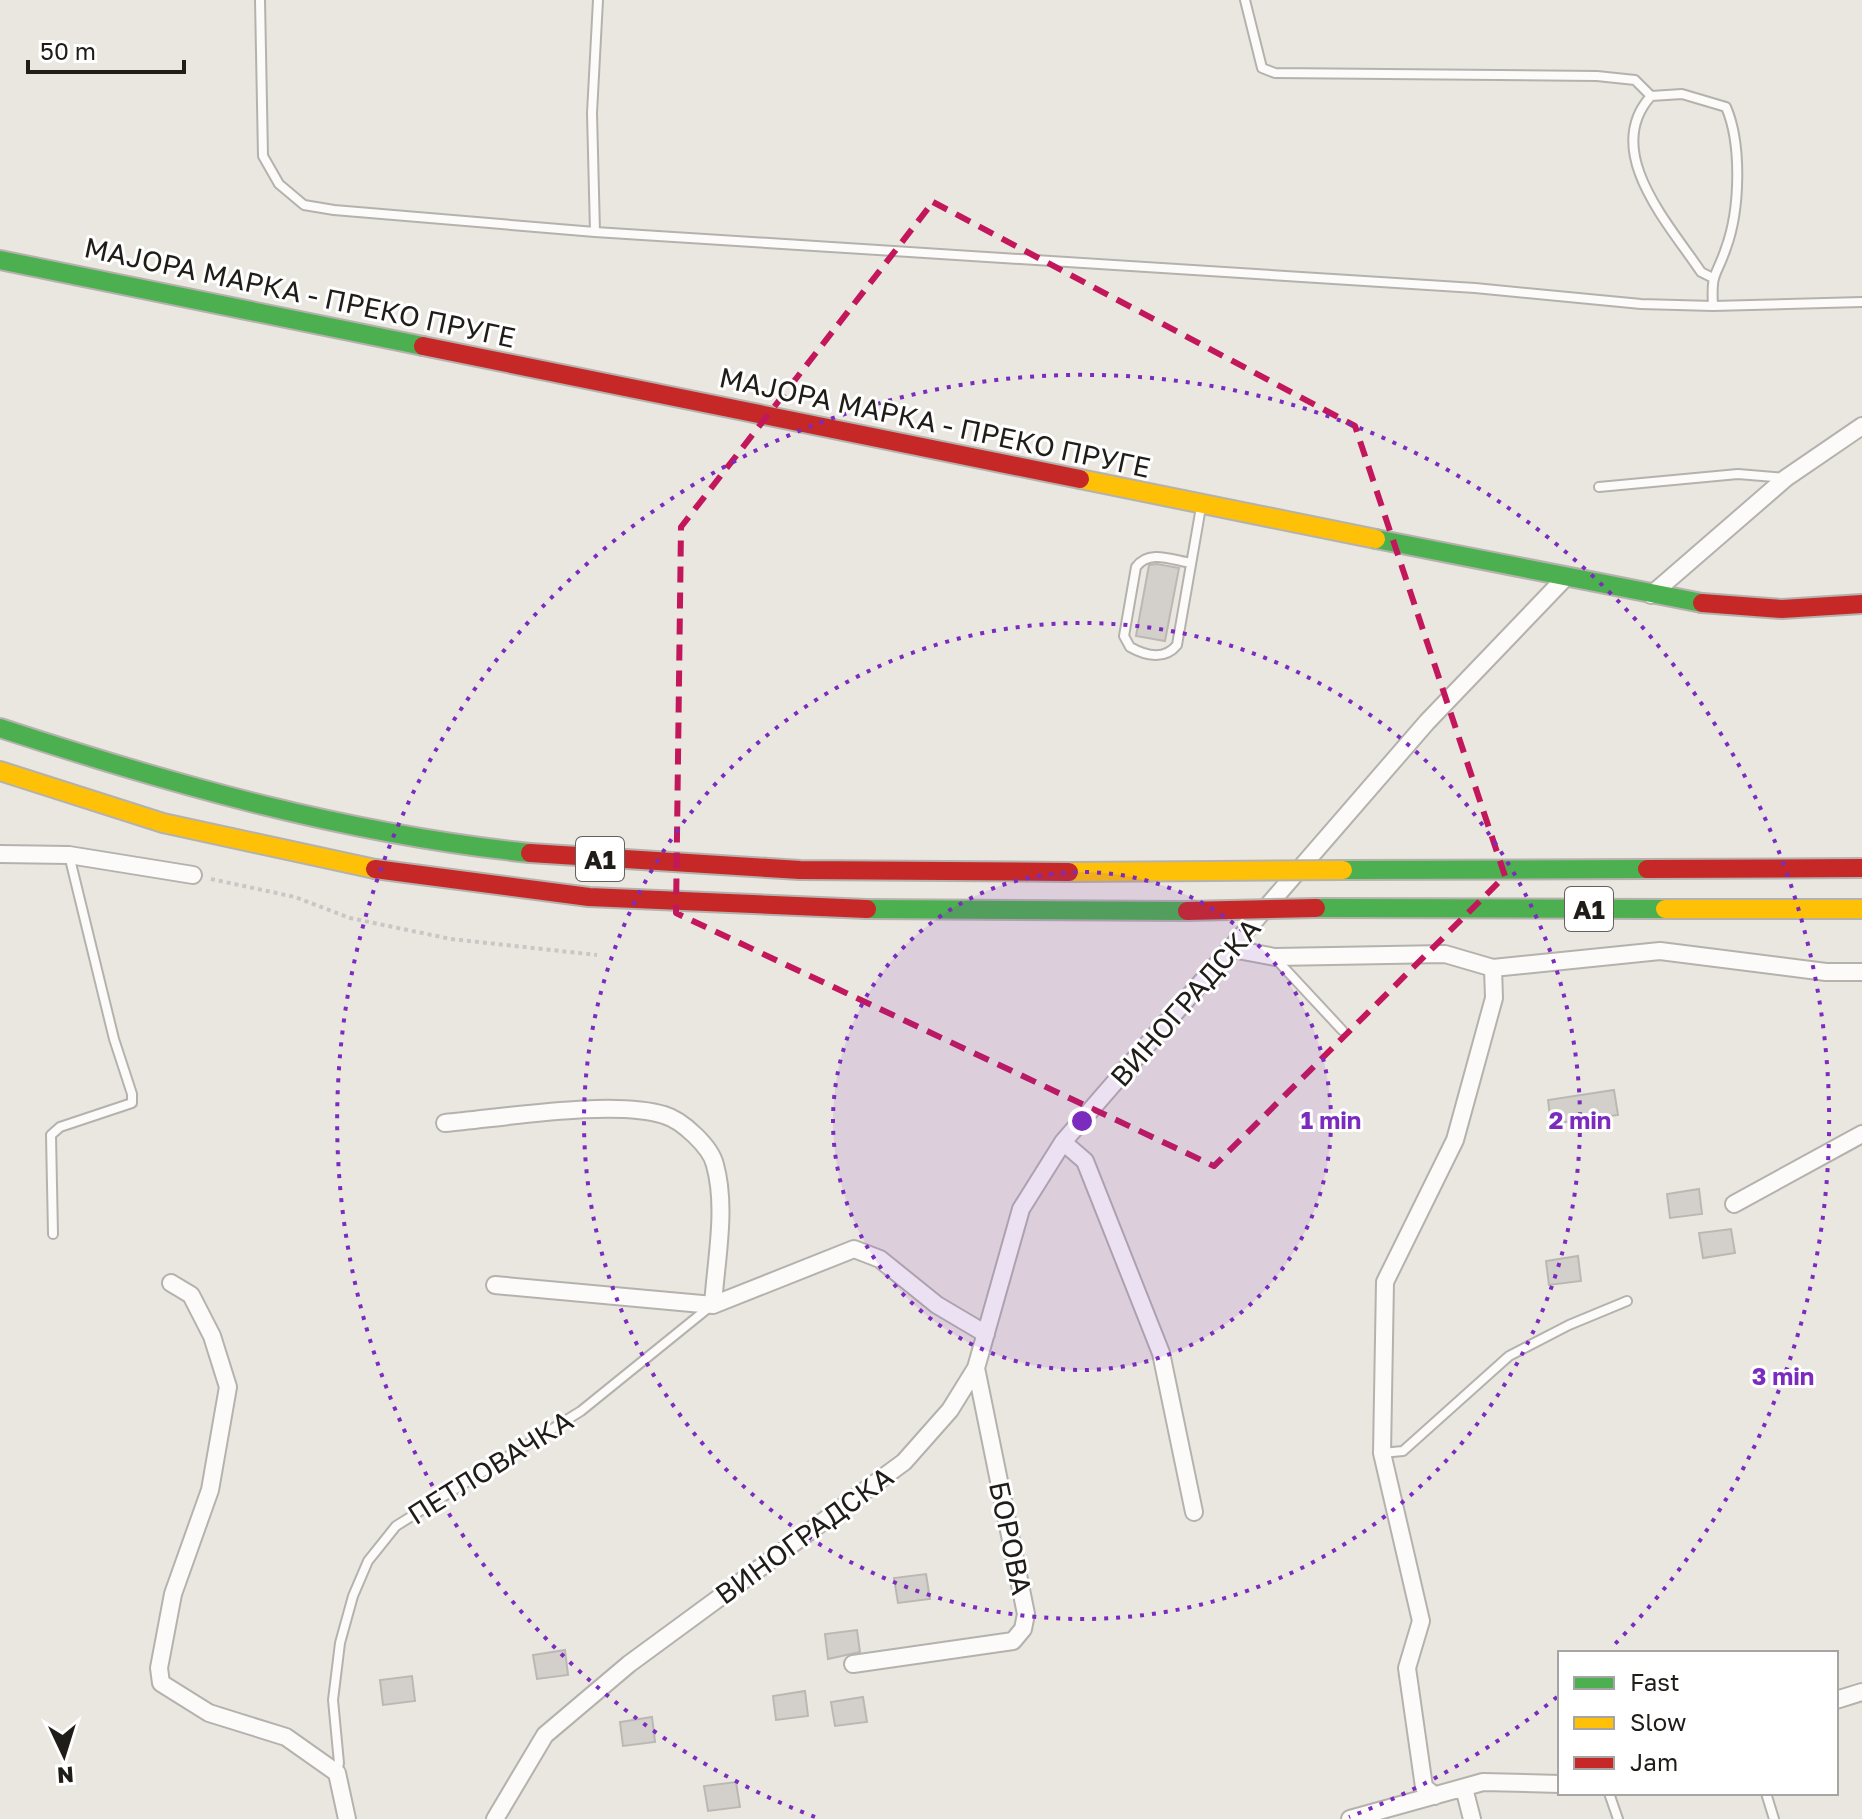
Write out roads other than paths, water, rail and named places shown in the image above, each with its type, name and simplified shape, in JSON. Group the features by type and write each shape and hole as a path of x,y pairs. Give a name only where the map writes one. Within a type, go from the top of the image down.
{"main road":[{"name":"МАЈОРА МАРКА - ПРЕКО ПРУГЕ","path":"0,260 1651,595 1770,610 1819,611 1862,604"},
{"name":"A1","path":"0,728 105,764 270,809 387,834 495,849 654,864 808,870 1862,868"},
{"name":"A1","path":"0,771 154,818 308,855 415,875 577,895 676,903 885,910 1862,909"}],"street":[{"path":"1651,595 1786,478 1862,426"},
{"name":"ВИНОГРАДСКА","path":"495,1819 545,1735 629,1664 904,1462 950,1410 976,1368 1021,1209 1063,1142 1427,722 1565,578"},
{"path":"0,854 69,855 193,875"},
{"path":"1232,949 1275,957 1445,954 1493,968 1660,951 1826,972 1862,972"},
{"path":"1435,1796 1424,1787 1407,1668 1421,1621 1382,1453 1385,1282 1455,1140 1494,998 1493,968"},
{"path":"445,1123 604,1109 666,1115 696,1137 715,1162 719,1208 713,1305"},
{"path":"1734,1204 1862,1134"},
{"path":"1063,1142 1085,1161 1161,1353 1194,1512"},
{"name":"ПЕТЛОВАЧКА","path":"495,1285 713,1305 854,1249 880,1259 937,1305 986,1334"},
{"path":"171,1283 191,1295 212,1336 228,1387 210,1490 173,1594 159,1668 161,1683 209,1713 286,1737 337,1773"},
{"name":"БОРОВА","path":"853,1664 1013,1641 1023,1629 1026,1614 976,1368"},
{"path":"1838,1699 1862,1692"},
{"name":"ПЕТЛОВАЧКА","path":"337,1773 347,1819"},
{"path":"1350,1819 1483,1782 1558,1784"},
{"path":"1464,1788 1472,1819"}],"lane":[{"path":"260,0 263,156 279,184 304,205 421,220 1713,306 1862,302"},
{"path":"595,232 592,113 598,0"},
{"path":"1245,0 1262,68 1275,73 1597,76 1635,80 1651,96 1682,94 1726,107 1734,125 1739,166 1727,247 1711,277 1713,306"},
{"path":"1651,96 1633,128 1633,151 1647,191 1701,272 1711,277"},
{"path":"1599,487 1738,474 1786,478"},
{"path":"1191,563 1153,556 1146,557 1136,567 1124,636 1130,647 1153,656 1174,650 1191,563 1201,505"},
{"path":"53,1234 51,1135 60,1127 132,1103 69,855"},
{"path":"1275,957 1342,1030"},
{"path":"1382,1453 1403,1451 1509,1356 1569,1325 1627,1301"},
{"name":"ПЕТЛОВАЧКА","path":"337,1773 339,1763 333,1700 340,1643 353,1596 368,1561 396,1526 581,1411 713,1305"},
{"path":"1610,1795 1618,1819"},
{"path":"1767,1795 1774,1819"}]}
